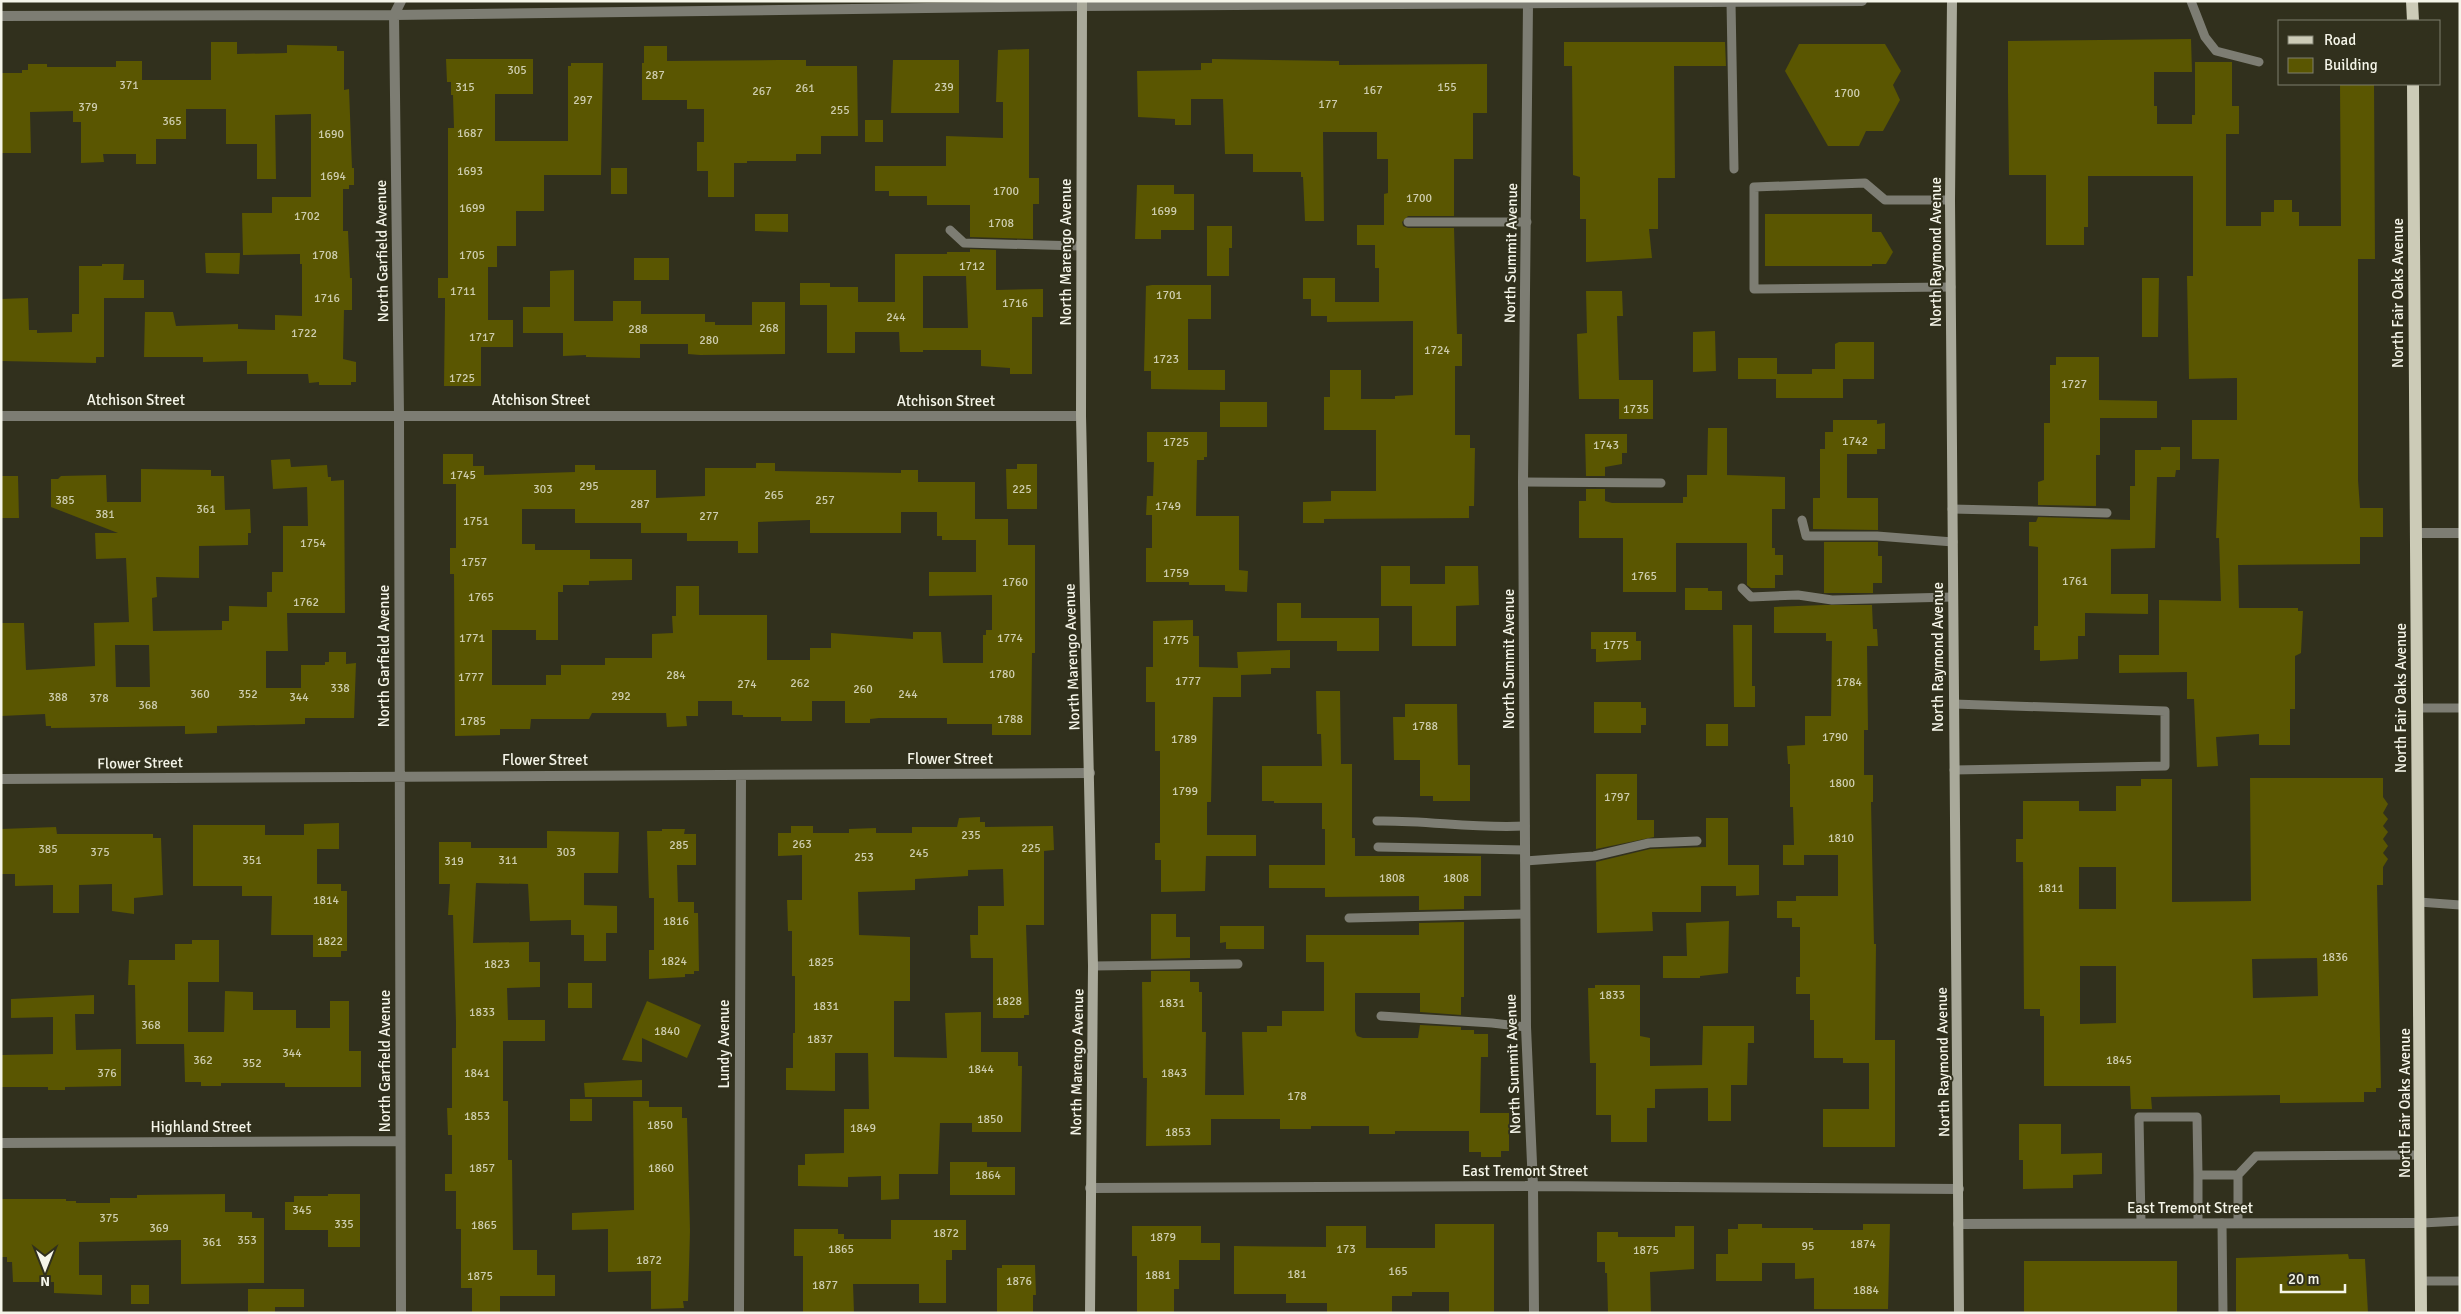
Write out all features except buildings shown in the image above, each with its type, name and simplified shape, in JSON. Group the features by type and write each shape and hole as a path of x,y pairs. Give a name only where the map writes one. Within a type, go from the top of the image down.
{"main road":[{"path":"2412,1 2413,20"},
{"name":"North Fair Oaks Avenue","path":"2413,85 2422,1222 2421,1313"}],"street":[{"name":"North Garfield Avenue","path":"400,1313 399,415 394,15 401,1"},
{"path":"1,16 394,15 1082,4 1528,4 1862,1"},
{"name":"North Raymond Avenue","path":"1952,1 1950,200 1952,597 1959,1313"},
{"name":"North Marengo Avenue","path":"1082,4 1081,416 1093,966 1090,1313"},
{"name":"North Summit Avenue","path":"1528,4 1523,482 1526,1028 1533,1186 1534,1313"},
{"name":"Atchison Street","path":"1,416 1081,416"},
{"path":"2416,533 2460,533"},
{"name":"Flower Street","path":"1,779 1090,773"},
{"name":"Lundy Avenue","path":"739,1313 740,775"},
{"name":"Highland Street","path":"1,1143 400,1141"},
{"name":"East Tremont Street","path":"1090,1188 1533,1186 1959,1188"},
{"name":"East Tremont Street","path":"1958,1224 2422,1222"}],"lane":[{"path":"2190,1 2205,37 2216,51 2259,62"},
{"path":"1731,2 1734,169"},
{"path":"1950,200 1885,200 1865,183 1754,187 1754,290 1951,287"},
{"path":"1408,222 1527,222"},
{"path":"950,230 964,243 1081,246"},
{"path":"1523,482 1661,483"},
{"path":"1952,509 2107,513"},
{"path":"1802,520 1806,536 1877,536 1952,542"},
{"path":"1742,588 1751,597 1798,595 1832,600 1952,597"},
{"path":"1954,704 2165,711 2165,766 1954,770"},
{"path":"2418,708 2460,708"},
{"path":"1377,821 1403,820 1488,828 1525,826"},
{"path":"1378,847 1525,856 1594,856 1649,843 1697,841"},
{"path":"2419,902 2460,905"},
{"path":"1350,918 1525,914"},
{"path":"1093,966 1238,964"},
{"path":"1381,1016 1492,1023 1526,1028"},
{"path":"2141,1223 2139,1117 2197,1116 2198,1223"},
{"path":"2238,1223 2238,1175 2256,1156 2421,1155"},
{"path":"2198,1175 2238,1175"},
{"path":"2422,1222 2460,1221"},
{"path":"2222,1223 2223,1313"},
{"path":"2421,1281 2460,1281"}]}
